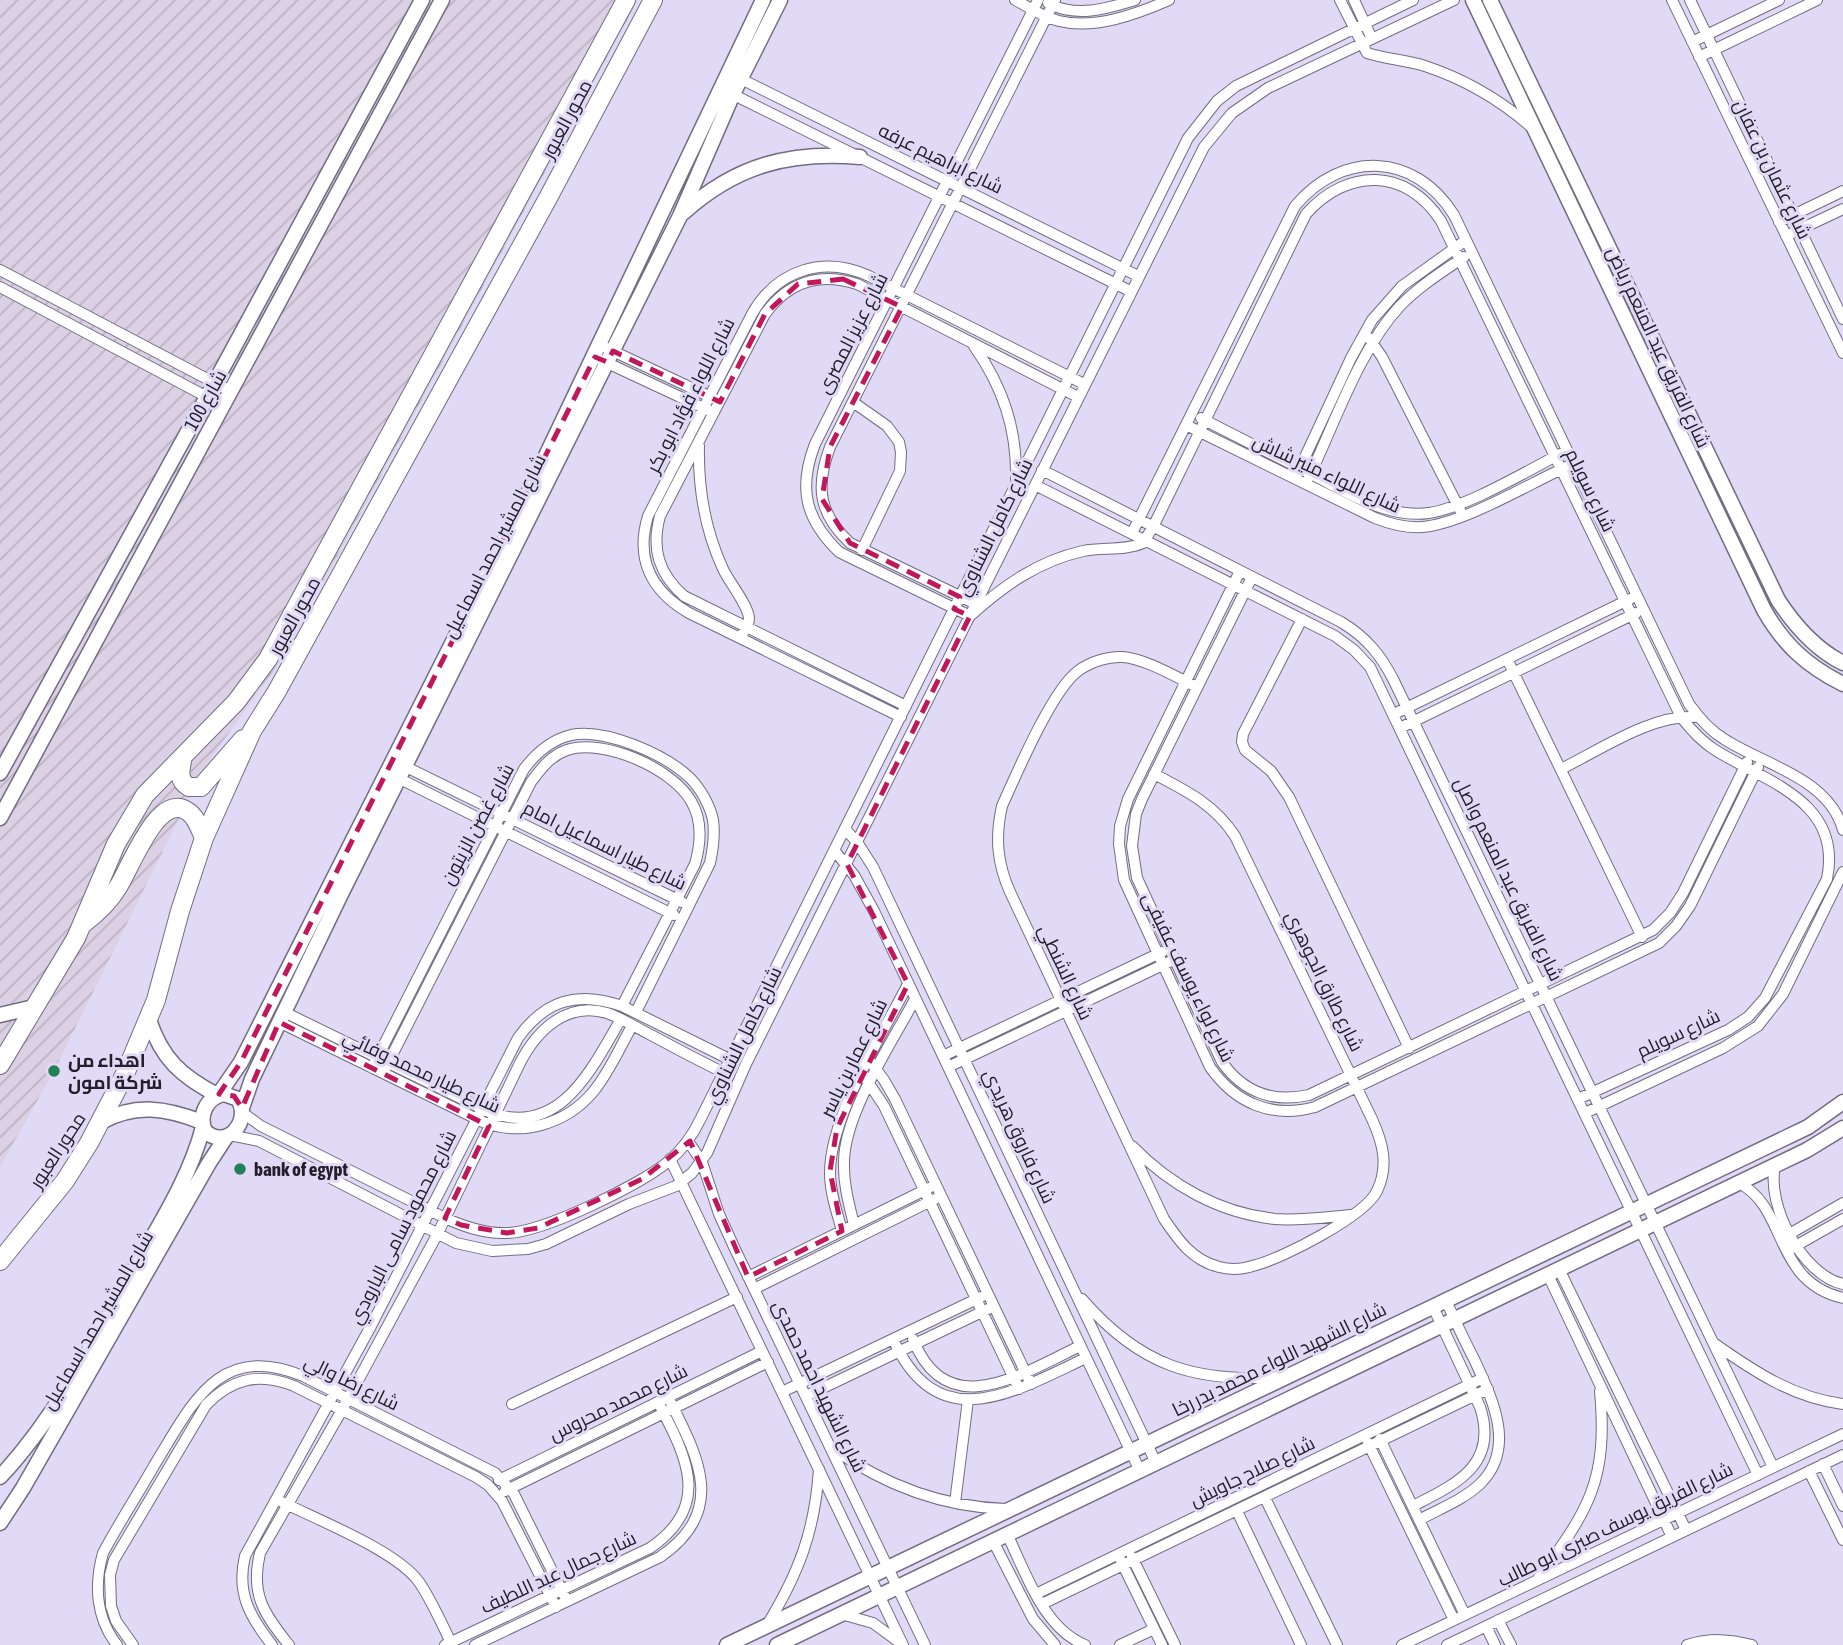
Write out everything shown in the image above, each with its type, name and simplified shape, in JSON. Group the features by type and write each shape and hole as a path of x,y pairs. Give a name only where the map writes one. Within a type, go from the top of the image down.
{"highway":[{"name":"محور العبور","path":"0,1065 83,923 103,870 145,795 236,702 268,659 626,0"},
{"name":"محور العبور","path":"0,1261 65,1181 101,1122 149,1020 191,873 252,731 277,691 495,295 653,0"},
{"path":"183,756 181,780 189,787 201,787 252,731"},
{"path":"83,923 102,908 117,888 163,812 180,807 188,811 194,817 204,838"}],"street":[{"name":"شارع 100","path":"0,773 422,0"},
{"name":"شارع 100","path":"0,818 442,0"},
{"name":"شارع المشير احمد اسماعيل","path":"604,354 727,91 763,0"},
{"name":"شارع المشير احمد اسماعيل","path":"734,75 780,0"},
{"path":"1015,0 1054,3 1065,11 1078,12 1135,0"},
{"path":"1038,3 1047,17 1063,22 1096,22 1140,12 1169,0"},
{"path":"1340,0 1367,53 1424,66 1474,86 1537,131"},
{"path":"1354,0 1372,39"},
{"name":"شارع كامل الشناوي","path":"242,1111 268,1129 445,1218 491,1232 538,1228 630,1185 670,1160 688,1141 724,1073 1188,138 1217,101 1236,86 1413,0"},
{"name":"شارع كامل الشناوي","path":"228,1136 259,1141 423,1226 474,1248 510,1252 560,1238 681,1182 702,1162 713,1142 747,1064 1204,146 1225,121 1268,88 1454,0"},
{"name":"شارع الفريق عبد المنعم رياض","path":"1473,0 1774,629 1799,657 1821,673 1843,684"},
{"name":"شارع الفريق عبد المنعم رياض","path":"1490,0 1779,600 1802,632 1816,646 1843,663"},
{"name":"شارع عثمان بن عفان","path":"1672,0 1843,354"},
{"name":"شارع عثمان بن عفان","path":"1690,0 1843,319"},
{"path":"1692,42 1779,0"},
{"path":"1699,57 1816,0"},
{"name":"شارع عزيز المصرى","path":"970,616 839,552 824,538 807,502 808,463 1038,3"},
{"name":"شارع عزيز المصرى","path":"976,604 862,550 837,531 822,499 823,464 1054,3"},
{"name":"شارع ابراهيم عرفه","path":"734,75 1138,276"},
{"name":"شارع المشير احمد اسماعيل","path":"242,1111 252,1079 395,769 534,481 680,216 727,91"},
{"name":"شارع ابراهيم عرفه","path":"727,91 1130,291"},
{"path":"680,216 703,195 724,182 766,164 814,156 860,157"},
{"name":"شارع سويلم","path":"1132,533 1291,214 1304,195 1327,178 1356,167 1372,166 1405,171 1419,178 1444,200 1466,240 1682,690 1698,717 1715,733 1824,796 1833,807 1843,830"},
{"name":"شارع سويلم","path":"1146,541 1298,228 1312,208 1330,192 1359,181 1375,180 1407,188 1433,208 1681,717 1703,741 1802,797 1821,814 1832,836 1834,851 1827,879 1765,998 1748,1017 1728,1030 1578,1100"},
{"path":"1779,222 1843,191"},
{"path":"1786,236 1843,209"},
{"path":"1294,479 1364,332 1391,296 1414,276 1466,240"},
{"path":"1306,484 1373,343 1402,304 1472,252"},
{"name":"شارع اللواء فؤاد ابو بكر","path":"901,717 673,604 655,583 644,558 643,536 648,516 759,303 781,280 803,270 827,266 858,271 1084,384"},
{"path":"0,270 136,342 210,391 228,399"},
{"name":"شارع اللواء فؤاد ابو بكر","path":"906,706 684,596 663,572 657,556 655,543 660,516 765,314 785,292 805,282 828,278 857,284 1078,397"},
{"path":"0,287 128,355 228,399"},
{"path":"1364,332 1373,343 1463,516"},
{"path":"128,355 136,342"},
{"path":"972,343 989,368 1006,405 1014,434 1015,485"},
{"path":"604,354 720,402"},
{"path":"604,354 714,413"},
{"path":"853,402 894,433 901,452 900,471 862,550"},
{"name":"شارع اللواء منير شاش","path":"1191,413 1364,500 1395,512 1427,513 1457,505 1567,451"},
{"name":"شارع اللواء منير شاش","path":"1185,425 1375,518 1405,526 1435,525 1463,516 1573,463"},
{"path":"699,442 699,480 705,518 724,571 748,614 741,639"},
{"name":"شارع الفريق عبد المنعم واصل","path":"1042,470 1341,622 1360,635 1377,652 1414,721 1773,1467"},
{"name":"شارع الفريق عبد المنعم واصل","path":"1035,485 1335,636 1363,658 1376,677 1394,714 1758,1475"},
{"path":"970,616 1010,582 1033,569 1082,551 1135,546 1146,541"},
{"name":"شارع لواء يوسف عفيفى","path":"1240,571 1128,799 1120,826 1119,844 1124,880 1210,1067 1236,1095 1256,1106 1288,1112 1315,1107 1659,943 1676,926 1690,905 1762,760"},
{"name":"شارع لواء يوسف عفيفى","path":"1252,577 1136,814 1132,846 1137,877 1222,1062 1241,1083 1266,1096 1295,1098 1309,1095 1642,937 1662,922 1683,894 1751,754"},
{"path":"1394,714 1636,595"},
{"path":"1400,728 1643,609"},
{"path":"1302,619 1243,734 1243,746 1247,753 1270,771 1289,797 1409,1048"},
{"name":"شارع الشنطي","path":"1197,687 1124,657 1107,658 1077,671 1053,702 1002,806 997,841 1003,876 1164,1219 1191,1254 1221,1268 1253,1266 1284,1254 1337,1225"},
{"path":"1507,659 1642,937"},
{"path":"1561,769 1645,727 1681,717 1698,717"},
{"name":"شارع غصن الزيتون","path":"372,1068 506,815 524,769 545,747 573,735 588,734 620,740 678,768 692,780 702,794 713,818 710,863 636,1012"},
{"path":"615,752 620,740"},
{"name":"شارع غصن الزيتون","path":"506,815 553,757 565,751 590,747 635,759 670,779 691,801 701,832 700,849 695,864 622,1006"},
{"name":"شارع المشير احمد اسماعيل","path":"218,1095 242,1062 395,769"},
{"name":"شارع طيار اسماعيل امام","path":"395,769 506,815 689,906"},
{"name":"شارع طيار اسماعيل امام","path":"395,769 499,828 682,919"},
{"name":"شارع طارق الجوهري","path":"1154,774 1202,800 1215,810 1231,830 1379,1133 1384,1163 1377,1192 1368,1205 1337,1225"},
{"name":"شارع غصن الزيتون","path":"383,1073 499,828"},
{"name":"شارع فاروق هريدي","path":"845,829 857,842 879,881 1156,1463"},
{"name":"شارع فاروق هريدي","path":"834,850 862,887 1140,1471"},
{"name":"شارع سويلم","path":"1585,1113 1723,1048 1758,1026 1783,994 1843,872"},
{"path":"943,1056 1169,949"},
{"path":"948,1067 1174,960"},
{"name":"شارع عمار بن ياسر","path":"842,1231 831,1184 831,1159 843,1113 908,984"},
{"name":"شارع محمود سامى البارودي","path":"272,1645 247,1609 241,1583 244,1556 330,1404 518,1038 528,1024 556,1004 589,998 636,1012 730,1060"},
{"name":"شارع عمار بن ياسر","path":"854,1225 845,1184 844,1159 850,1130 877,1070 915,999"},
{"path":"0,1015 34,1007"},
{"name":"شارع محمود سامى البارودي","path":"289,1645 264,1612 256,1583 260,1553 342,1410 438,1233 525,1052 548,1025 570,1013 596,1011 621,1019 724,1073"},
{"name":"شارع طيار محمد وفائي","path":"281,1017 377,1057 482,1109 509,1117 536,1114 550,1109 573,1094 584,1082 621,1019"},
{"name":"شارع طيار محمد وفائي","path":"281,1017 372,1068 490,1125 506,1129 540,1126 570,1113 583,1103 604,1075 632,1026"},
{"path":"101,1122 123,1112 148,1108 172,1111 202,1125 212,1137 228,1136 240,1123 242,1111 234,1096 218,1095 196,1083 172,1064 158,1044 149,1020"},
{"path":"869,1060 895,1099 1031,1384"},
{"path":"862,1073 884,1106 1019,1389"},
{"path":"573,1094 583,1103"},
{"path":"202,1125 205,1109 218,1095"},
{"name":"شارع الشهيد اللواء محمد بدر رخا","path":"727,1645 1813,1125 1843,1102"},
{"name":"شارع المشير احمد اسماعيل","path":"171,1216 202,1125"},
{"name":"شارع الشهيد اللواء محمد بدر رخا","path":"783,1644 1775,1166 1843,1128"},
{"name":"شارع المشير احمد اسماعيل","path":"0,1523 23,1488 97,1347 171,1216 228,1136"},
{"name":"شارع الشهيد احمد حمدى","path":"688,1141 702,1162 719,1214 748,1277 925,1645"},
{"path":"1127,1141 1149,1164 1175,1183 1204,1200 1227,1209 1277,1219 1355,1215"},
{"name":"شارع الشهيد احمد حمدى","path":"670,1160 903,1645"},
{"path":"1775,1166 1774,1197 1797,1245 1813,1268 1843,1284"},
{"path":"1739,1183 1760,1199 1796,1267 1819,1289 1843,1298"},
{"path":"748,1277 936,1185"},
{"path":"754,1289 942,1196"},
{"path":"1780,1239 1843,1203"},
{"path":"1786,1252 1843,1219"},
{"path":"1553,1272 1599,1383 1672,1537"},
{"path":"1553,1272 1686,1530"},
{"path":"1074,1290 1100,1320 1121,1338 1167,1365 1219,1378 1246,1380 1287,1377"},
{"path":"782,1392 988,1293"},
{"path":"512,1404 737,1297"},
{"path":"1419,1520 1472,1491 1489,1473 1496,1457 1499,1433 1495,1404 1483,1378 1439,1304"},
{"path":"806,1396 994,1306"},
{"path":"1413,1506 1458,1482 1472,1468 1483,1445 1484,1420 1448,1322"},
{"path":"371,1326 384,1333"},
{"path":"910,1331 927,1366 956,1385 982,1387 1080,1346"},
{"path":"893,1339 911,1370 925,1384 942,1394 968,1400 990,1399 1019,1389 1086,1358"},
{"path":"1712,1342 1759,1375 1784,1387 1804,1395 1843,1404"},
{"name":"شارع المشير احمد اسماعيل","path":"0,1477 24,1450 97,1347"},
{"name":"شارع محمد محروس","path":"488,1485 762,1351"},
{"name":"شارع محمد محروس","path":"498,1494 768,1362"},
{"name":"شارع رضا والي","path":"117,1645 104,1624 99,1607 99,1571 111,1537 197,1397 223,1376 254,1366 287,1370 487,1468 502,1479 510,1488 567,1601"},
{"name":"شارع رضا والي","path":"132,1645 116,1621 111,1606 110,1576 121,1546 206,1405 231,1384 263,1377 279,1380 330,1404 488,1485 498,1494 556,1606"},
{"name":"شارع صلاح جاويش","path":"1036,1594 1483,1378"},
{"path":"1536,1581 1572,1533 1592,1492 1602,1444 1599,1383"},
{"name":"شارع صلاح جاويش","path":"1042,1604 1488,1389"},
{"name":"شارع جمال عبد اللطيف","path":"475,1645 660,1557 684,1537 699,1505 701,1470 696,1453 663,1399"},
{"path":"955,1503 968,1400"},
{"name":"شارع جمال عبد اللطيف","path":"449,1644 650,1548 672,1529 686,1502 688,1470 669,1410"},
{"path":"1376,1431 1465,1615"},
{"name":"شارع الفريق يوسف صبرى ابو طالب","path":"1402,1645 1843,1434"},
{"path":"1364,1437 1454,1620"},
{"path":"830,1446 848,1460 889,1482 932,1498 1010,1509"},
{"name":"شارع الفريق يوسف صبرى ابو طالب","path":"1447,1645 1843,1455"},
{"path":"1823,1464 1843,1506"},
{"path":"767,1626 795,1577 805,1551 813,1524 819,1469"},
{"path":"1809,1471 1843,1540"},
{"path":"139,1492 150,1498"},
{"path":"1265,1498 1337,1645"},
{"path":"276,1499 398,1561 419,1582 449,1644"},
{"path":"1237,1511 1301,1645"},
{"path":"1000,1538 1050,1619 1064,1635 1085,1645"},
{"path":"1000,1538 1038,1627 1055,1645"},
{"path":"1128,1550 1175,1645"},
{"path":"1118,1555 1159,1644"},
{"path":"841,1614 873,1623 903,1645"},
{"path":"1038,1627 1050,1619"},
{"path":"1499,1620 1511,1645"},
{"path":"1486,1626 1495,1645"},
{"path":"1120,1645 1154,1629"},
{"path":"1688,1645 1711,1640 1732,1640 1752,1645"}],"highlighted area":[{"path":"843,279 902,307 830,447 822,499 850,543 960,597 954,609 970,616 847,864 908,984 837,1128 830,1171 842,1231 748,1277 690,1141 642,1179 538,1228 507,1233 461,1225 445,1218 489,1126 279,1022 242,1108 234,1096 219,1094 241,1062 595,357 607,362 613,351 720,402 765,314 798,284"}],"shaded area":[{"path":"0,0 638,0 281,661 205,766 54,1071 0,1167"}],"place":[{"name":"اهداء من شركة امون","path":"54,1071"},
{"name":"bank of egypt","path":"240,1169"}]}
